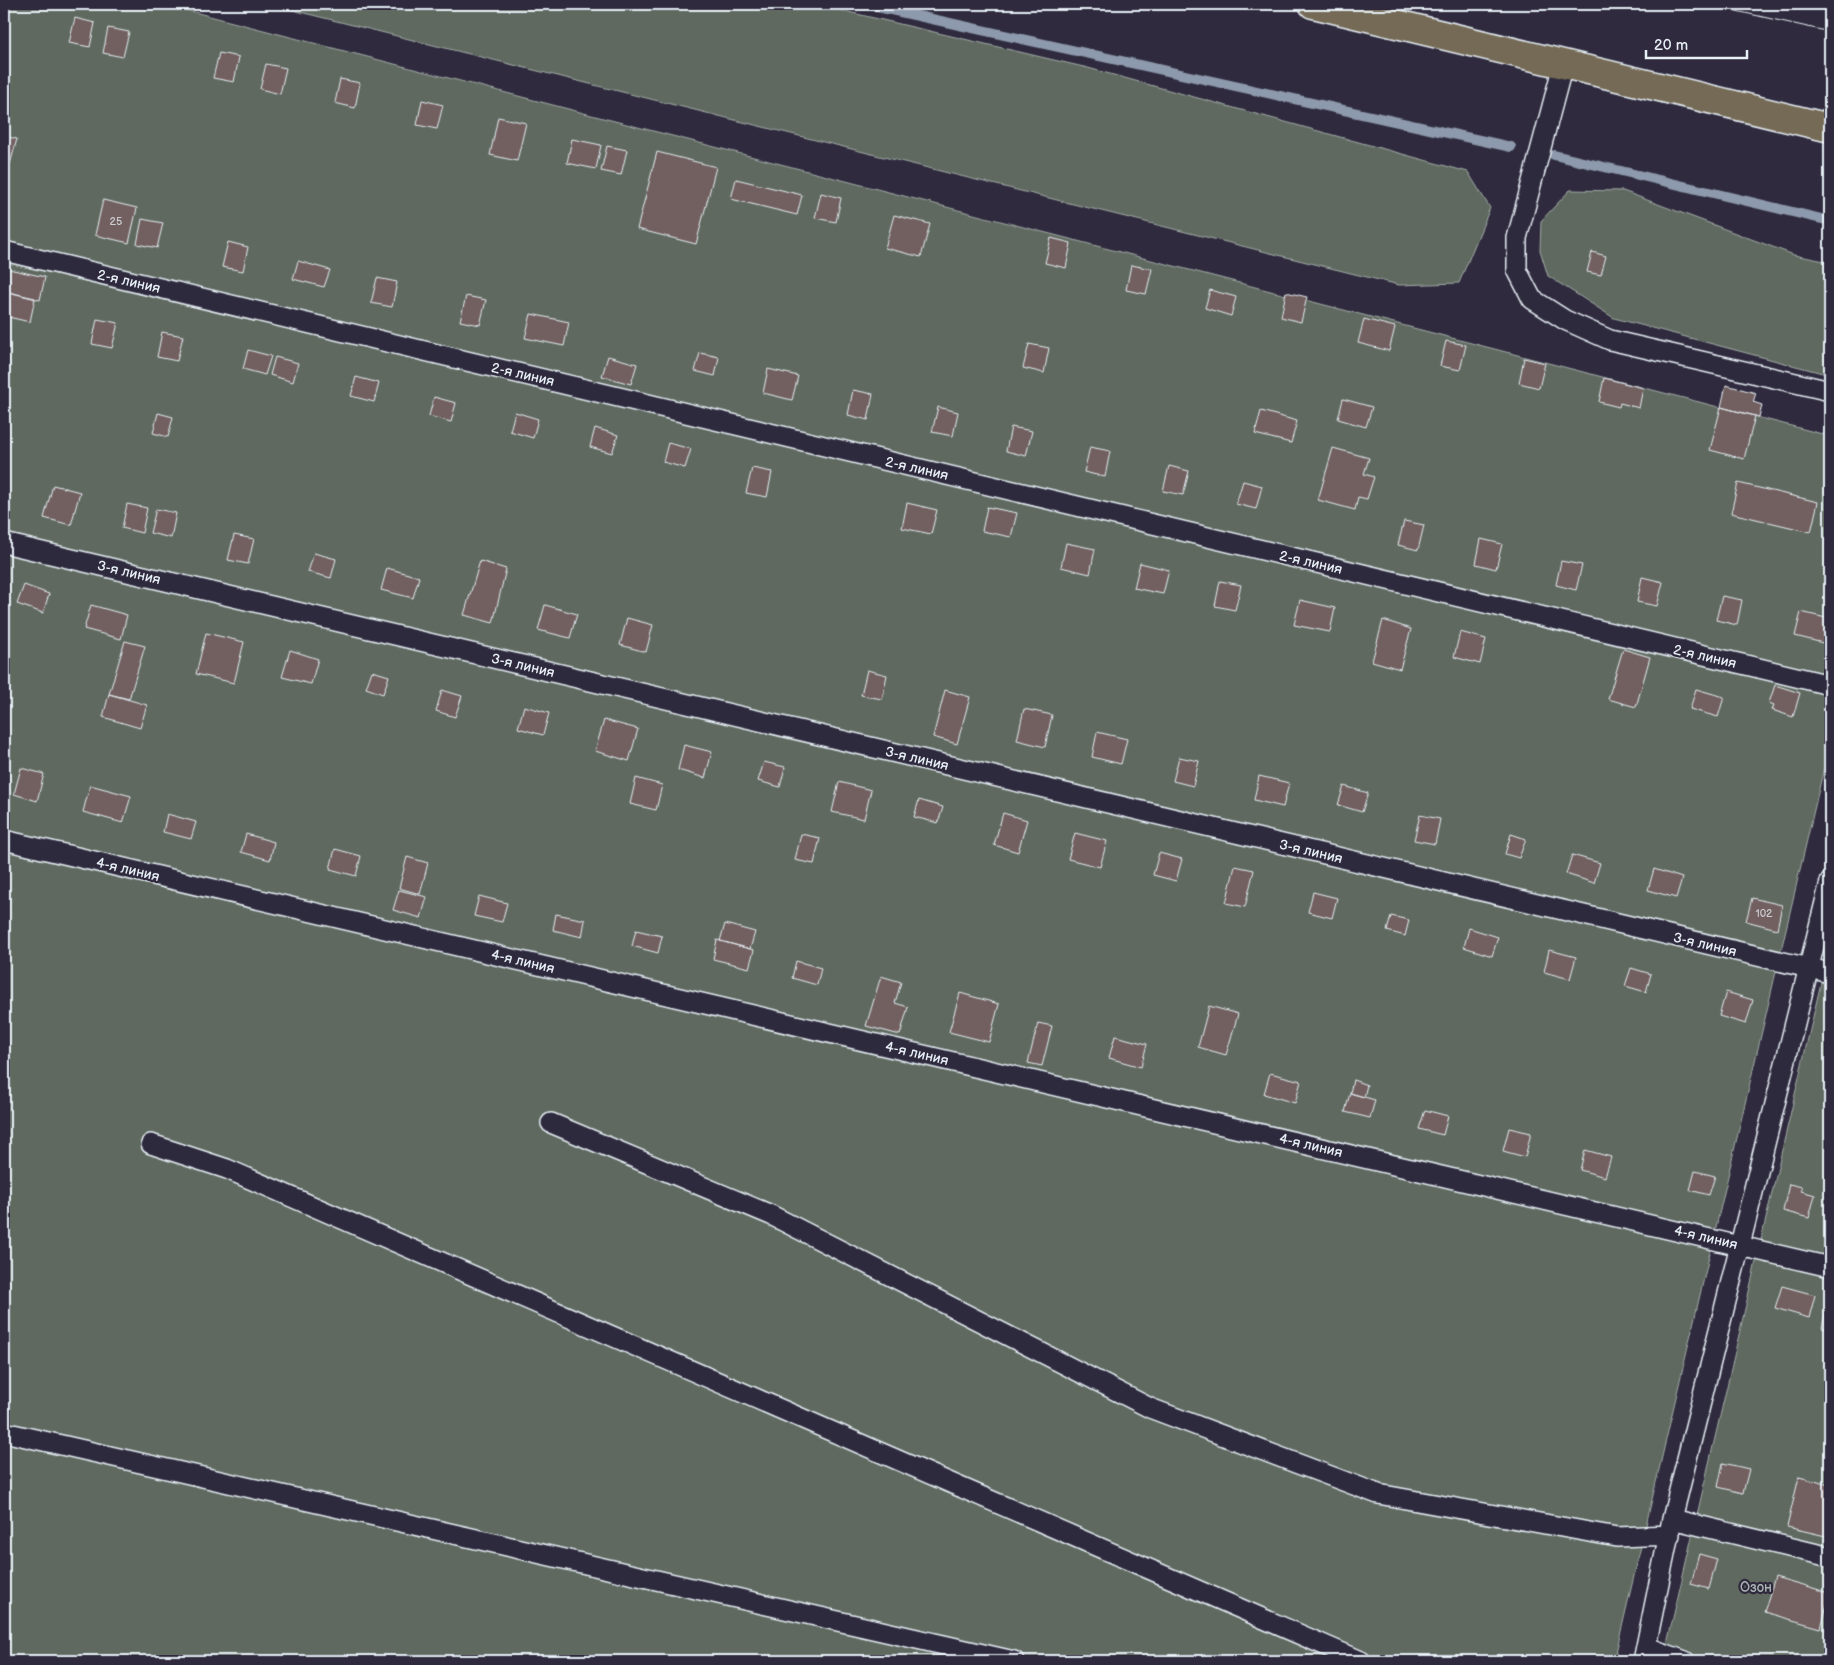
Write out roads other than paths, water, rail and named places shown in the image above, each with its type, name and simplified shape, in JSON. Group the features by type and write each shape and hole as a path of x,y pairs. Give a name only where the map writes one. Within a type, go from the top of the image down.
{"main road":[{"path":"1313,4 1830,128"}],"lane":[{"path":"1563,65 1516,238 1517,270 1532,299 1565,320 1610,340 1830,390"},
{"name":"2-я линия","path":"4,251 1830,685"},
{"name":"3-я линия","path":"4,543 1830,973"},
{"name":"4-я линия","path":"4,840 1830,1267"},
{"path":"1685,1661 1645,1654 1671,1527 1830,882"},
{"path":"551,1124 771,1215 1150,1408 1378,1494 1617,1537 1671,1527 1830,1557"},
{"path":"151,1144 226,1169 1361,1661"},
{"path":"4,1432 1014,1661"}],"waterway":[{"path":"864,4 1511,147"},
{"path":"1554,155 1830,221"}],"tram line":[{"path":"1705,4 1830,32"}],"park label":[{"name":"Озон","path":"1756,1587"}]}
